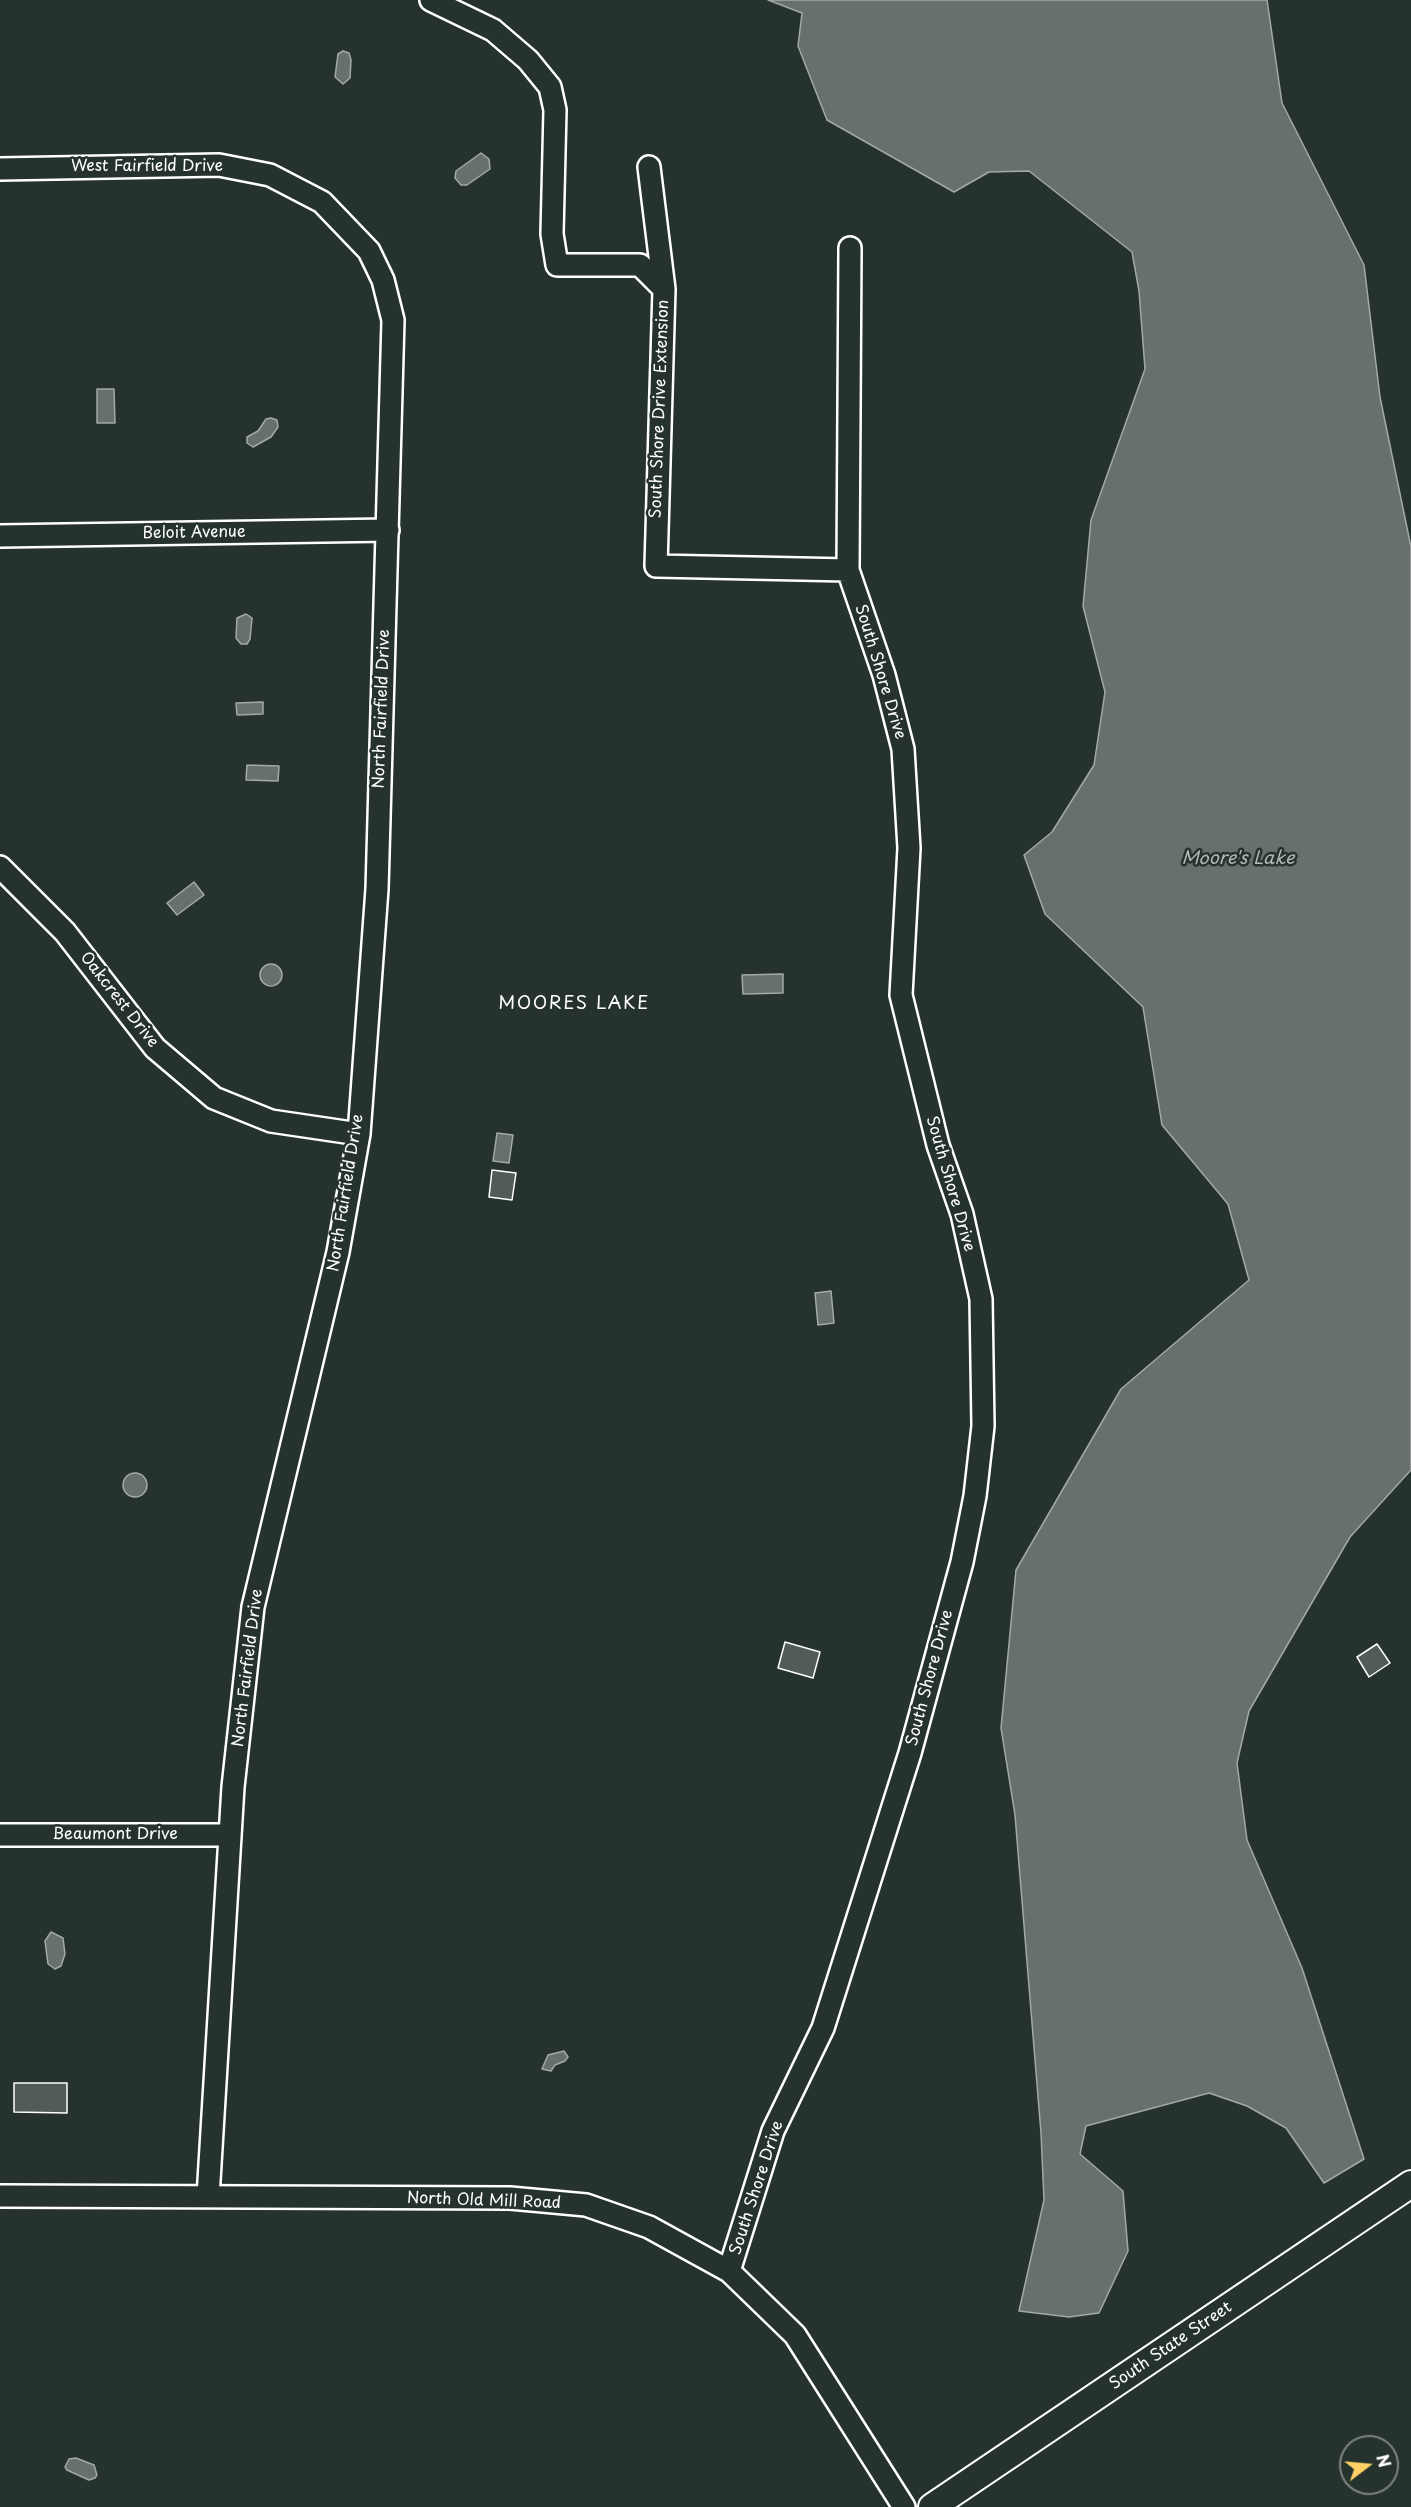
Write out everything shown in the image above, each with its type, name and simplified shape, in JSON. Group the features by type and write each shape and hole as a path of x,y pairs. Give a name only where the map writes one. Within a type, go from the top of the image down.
{"main road":[{"name":"South State Street","path":"932,2507 1411,2184"}],"street":[{"name":"South Shore Drive Extension","path":"431,0 493,30 528,60 550,87 555,110 552,234 557,265 640,265 664,289 656,566 848,570"},
{"name":"West Fairfield Drive","path":"0,169 219,165 270,175 322,202"},
{"path":"649,168 664,289"},
{"name":"North Fairfield Drive","path":"208,2197 230,1835 253,1607 339,1252 358,1134 377,889 393,320 383,280 369,251 322,202"},
{"name":"South Shore Drive","path":"729,2271 773,2131 823,2028 910,1753 962,1562 975,1496 982,1426 981,1299 962,1214 938,1145 901,995 909,848 903,749 884,675 848,570 850,248"},
{"name":"Beloit Avenue","path":"0,536 388,530"},
{"name":"Oakcrest Drive","path":"0,867 65,932 155,1048 214,1098 271,1121 358,1134"},
{"name":"Beaumont Drive","path":"0,1835 230,1835"},
{"name":"North Old Mill Road","path":"0,2196 510,2198 586,2205 649,2227 729,2271 795,2335 904,2507"}],"water":[{"name":"Moore's Lake","path":"768,0 1267,0 1282,103 1364,265 1380,397 1411,547 1411,1470 1350,1537 1249,1711 1237,1763 1247,1840 1302,1968 1364,2159 1324,2183 1286,2128 1247,2106 1209,2093 1086,2126 1080,2154 1123,2191 1128,2251 1099,2313 1069,2317 1019,2311 1044,2200 1041,2133 1015,1815 1001,1728 1016,1570 1121,1389 1249,1280 1228,1204 1162,1125 1143,1007 1045,914 1024,855 1052,832 1094,765 1105,692 1083,606 1091,520 1145,369 1139,291 1132,252 1029,171 989,172 954,192 827,120 798,46 802,13"},
{"path":"343,51 349,53 351,60 350,78 343,84 335,77 338,54"},
{"path":"481,153 489,159 490,169 467,185 461,185 455,178 456,171"},
{"path":"97,389 114,389 115,423 97,423"},
{"path":"266,419 277,420 278,427 271,437 253,447 247,443 247,437 258,431"},
{"path":"246,614 252,618 250,639 247,644 241,644 236,638 237,618"},
{"path":"263,702 263,714 237,715 236,703"},
{"path":"247,765 279,766 278,781 246,780"},
{"path":"194,882 204,895 177,915 167,903"},
{"path":"271,964 279,967 282,975 279,983 271,986 263,983 260,975 263,967"},
{"path":"783,974 783,993 743,994 742,975"},
{"path":"497,1133 513,1135 509,1163 493,1161"},
{"path":"831,1291 834,1323 818,1325 815,1293"},
{"path":"135,1473 140,1474 146,1480 146,1490 140,1496 135,1497 130,1496 124,1490 123,1485 124,1480 130,1474"},
{"path":"51,1932 63,1938 65,1954 61,1966 55,1969 48,1964 45,1941"},
{"path":"564,2051 568,2057 565,2061 555,2065 551,2071 542,2069 548,2055"},
{"path":"76,2458 94,2465 97,2475 95,2478 89,2480 67,2470 65,2467 69,2459"}],"building":[{"path":"492,1170 516,1173 512,1200 489,1197"},
{"path":"785,1642 820,1652 813,1678 778,1668"},
{"path":"1377,1644 1390,1663 1369,1677 1357,1657"},
{"path":"14,2083 67,2083 67,2113 14,2112"}],"district":[{"name":"MOORES LAKE","path":"574,1004"}]}
